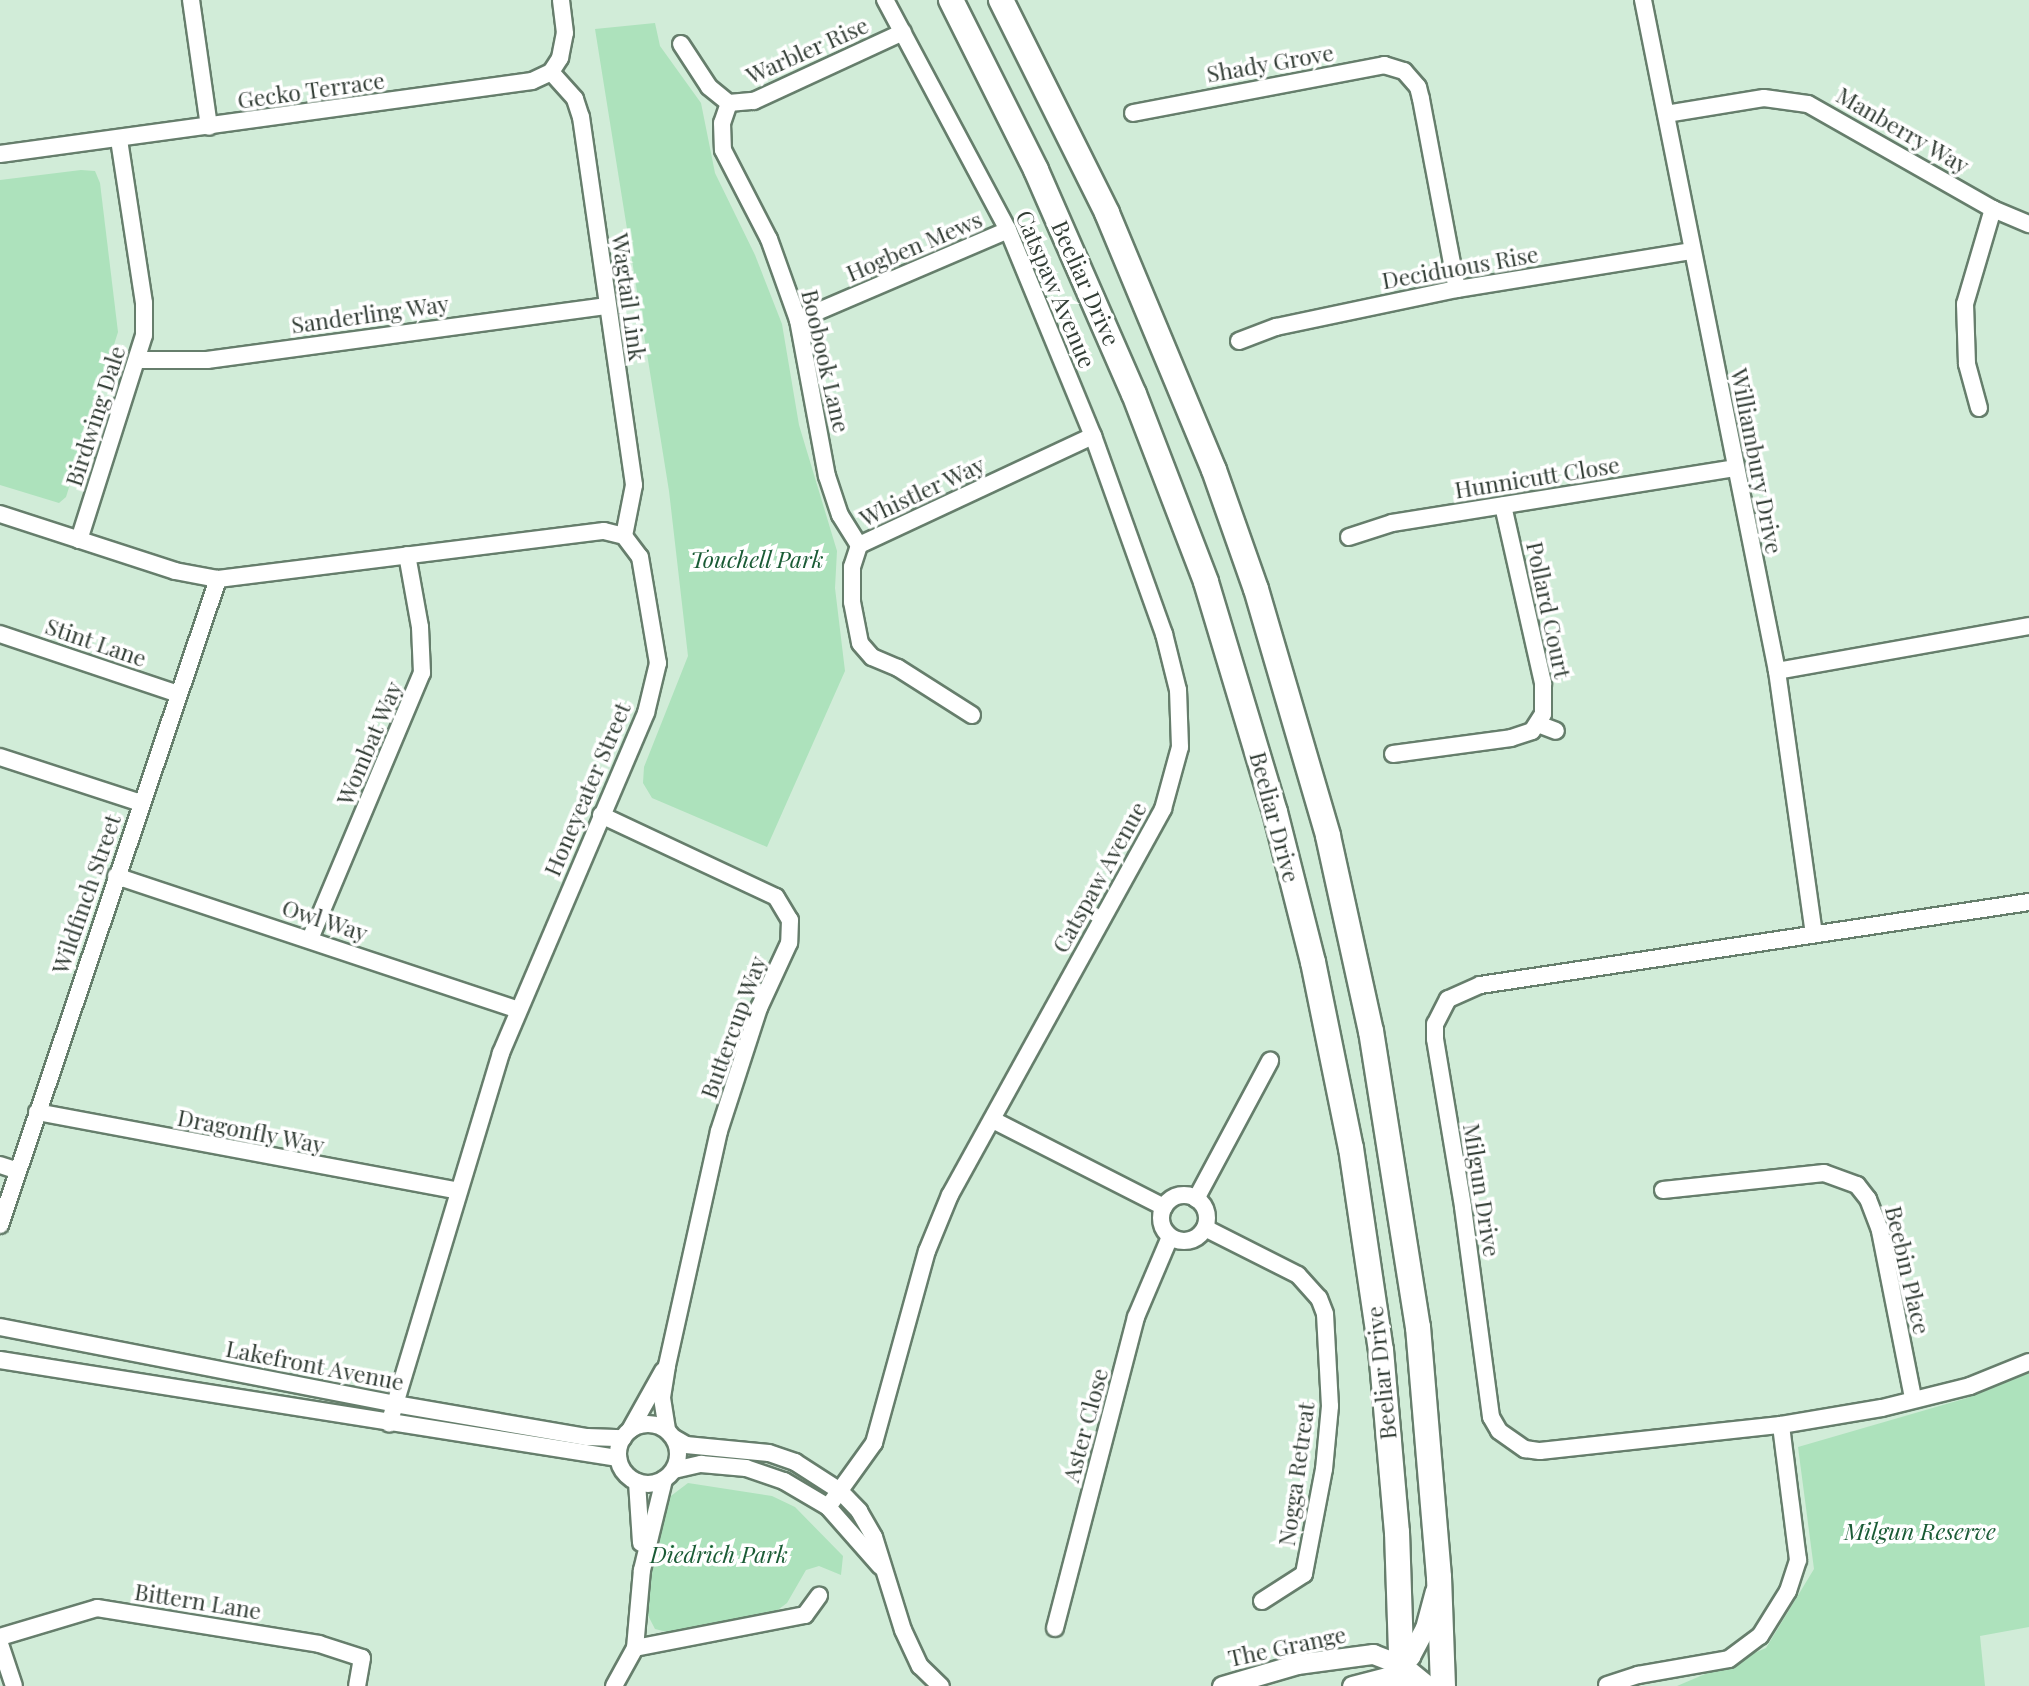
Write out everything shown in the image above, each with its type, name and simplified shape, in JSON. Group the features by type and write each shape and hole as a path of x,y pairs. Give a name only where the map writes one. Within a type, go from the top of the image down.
{"highway":[{"name":"Beeliar Drive","path":"951,0 1036,170 1134,394 1206,582 1275,812 1313,961 1348,1135 1381,1350 1402,1675"},
{"name":"Beeliar Drive","path":"1001,0 1077,150 1168,355 1231,518 1302,737 1349,926 1390,1131 1420,1341 1439,1577 1443,1686"}],"street":[{"path":"191,0 209,127"},
{"path":"551,72 560,58 565,33 561,0"},
{"name":"Catspaw Avenue","path":"828,1507 874,1443 927,1251 950,1195 1163,809 1180,747 1178,690 1164,634 1093,436 1008,230 885,0"},
{"name":"Williambury Drive","path":"1643,0 1777,671 1814,933"},
{"name":"Warbler Rise","path":"729,103 754,101 903,32"},
{"path":"681,44 709,87 729,103"},
{"name":"Shady Grove","path":"1133,113 1384,65 1418,73 1457,289"},
{"name":"Gecko Terrace","path":"0,155 532,81 551,72"},
{"name":"Wagtail Link","path":"551,72 575,99 581,117 634,485 624,536"},
{"name":"Manberry Way","path":"1666,114 1764,98 1808,104 1993,209 2029,224"},
{"name":"Boobook Lane","path":"729,103 722,123 723,150 769,239 799,320 827,477 840,515 859,545"},
{"name":"Birdwing Dale","path":"79,540 139,360 144,303 119,139"},
{"path":"1979,408 1967,364 1965,304 1993,209"},
{"name":"Hogben Mews","path":"799,320 1008,230"},
{"name":"Deciduous Rise","path":"1239,341 1276,327 1457,289 1692,251"},
{"name":"Sanderling Way","path":"139,360 207,360 607,306"},
{"name":"Whistler Way","path":"972,715 898,668 872,657 860,643 852,602 852,567 859,545 1093,436"},
{"name":"Hunnicutt Close","path":"1349,537 1392,523 1735,468"},
{"name":"Pollard Court","path":"1503,505 1543,683 1545,701 1538,724"},
{"path":"0,514 175,571 218,579 587,532 624,536"},
{"name":"Honeyeater Street","path":"389,1423 458,1191 518,1010 646,713 658,663 640,557 624,536"},
{"name":"Wombat Way","path":"310,939 422,673 420,627 407,555"},
{"name":"Wildfinch Street","path":"0,1224 218,579"},
{"path":"1777,671 2029,626"},
{"name":"Stint Lane","path":"0,634 178,694"},
{"path":"1393,754 1511,738 1532,731 1538,724 1556,730"},
{"path":"0,757 141,803"},
{"name":"Buttercup Way","path":"601,815 776,897 790,920 789,943 759,1008 719,1131 667,1366 662,1398 670,1434"},
{"name":"Owl Way","path":"116,876 518,1010"},
{"name":"Milgun Drive","path":"2029,902 1480,985 1448,999 1435,1024 1487,1398 1499,1431 1525,1449 1540,1451 1781,1425 1882,1408 1913,1398 1970,1386 2029,1362"},
{"path":"1196,1199 1270,1061"},
{"name":"Dragonfly Way","path":"37,1112 458,1191"},
{"path":"993,1120 1164,1206"},
{"path":"0,1165 18,1171"},
{"name":"Beebin Place","path":"1663,1190 1824,1173 1857,1185 1868,1199 1880,1231 1913,1398"},
{"path":"1182,1195 1196,1199 1206,1212 1205,1228 1194,1240 1170,1237 1162,1226 1164,1206 1182,1195"},
{"name":"Nogga Retreat","path":"1205,1228 1298,1275 1319,1298 1325,1314 1330,1406 1324,1469 1304,1574 1262,1601"},
{"name":"Aster Close","path":"1055,1628 1136,1317 1170,1237"},
{"name":"Lakefront Avenue","path":"0,1327 395,1404 587,1437 626,1434"},
{"name":"Lakefront Avenue","path":"0,1360 618,1458"},
{"name":"Buttercup Way","path":"626,1434 667,1366"},
{"path":"886,1573 828,1507 784,1481 746,1468 701,1464 637,1482 625,1473 618,1458 626,1434 645,1424 670,1434 686,1446 769,1453 795,1462 840,1491 859,1511 874,1537 886,1573 903,1630 920,1666 941,1686"},
{"path":"1606,1685 1638,1675 1729,1660 1760,1636 1788,1591 1798,1560 1781,1425"},
{"path":"642,1570 669,1475 678,1454 670,1434"},
{"path":"614,1686 635,1648 642,1570 637,1482"},
{"path":"1352,1686 1402,1675 1425,1628 1439,1577"},
{"path":"635,1648 805,1615 819,1597"},
{"name":"Bittern Lane","path":"0,1637 97,1608 319,1644 362,1658 357,1686"},
{"path":"0,1644 14,1686"},
{"name":"The Grange","path":"1222,1686 1340,1657 1373,1654 1402,1675 1428,1686"}],"green space":[{"name":"Touchell Park","path":"655,23 660,46 701,103 715,173 755,255 782,324 799,425 837,551 835,588 845,671 767,847 652,798 643,783 644,767 688,656 669,491 595,29"},
{"path":"81,170 95,171 100,183 118,332 66,497 59,503 0,485 0,180"},
{"name":"Milgun Reserve","path":"2029,1373 2029,1627 1980,1636 1985,1686 1677,1686 1766,1648 1814,1569 1798,1447 1967,1398"},
{"name":"Diedrich Park","path":"688,1483 772,1496 795,1507 843,1556 841,1575 819,1566 806,1570 787,1603 775,1612 667,1632 655,1629 639,1598 659,1505"}]}
